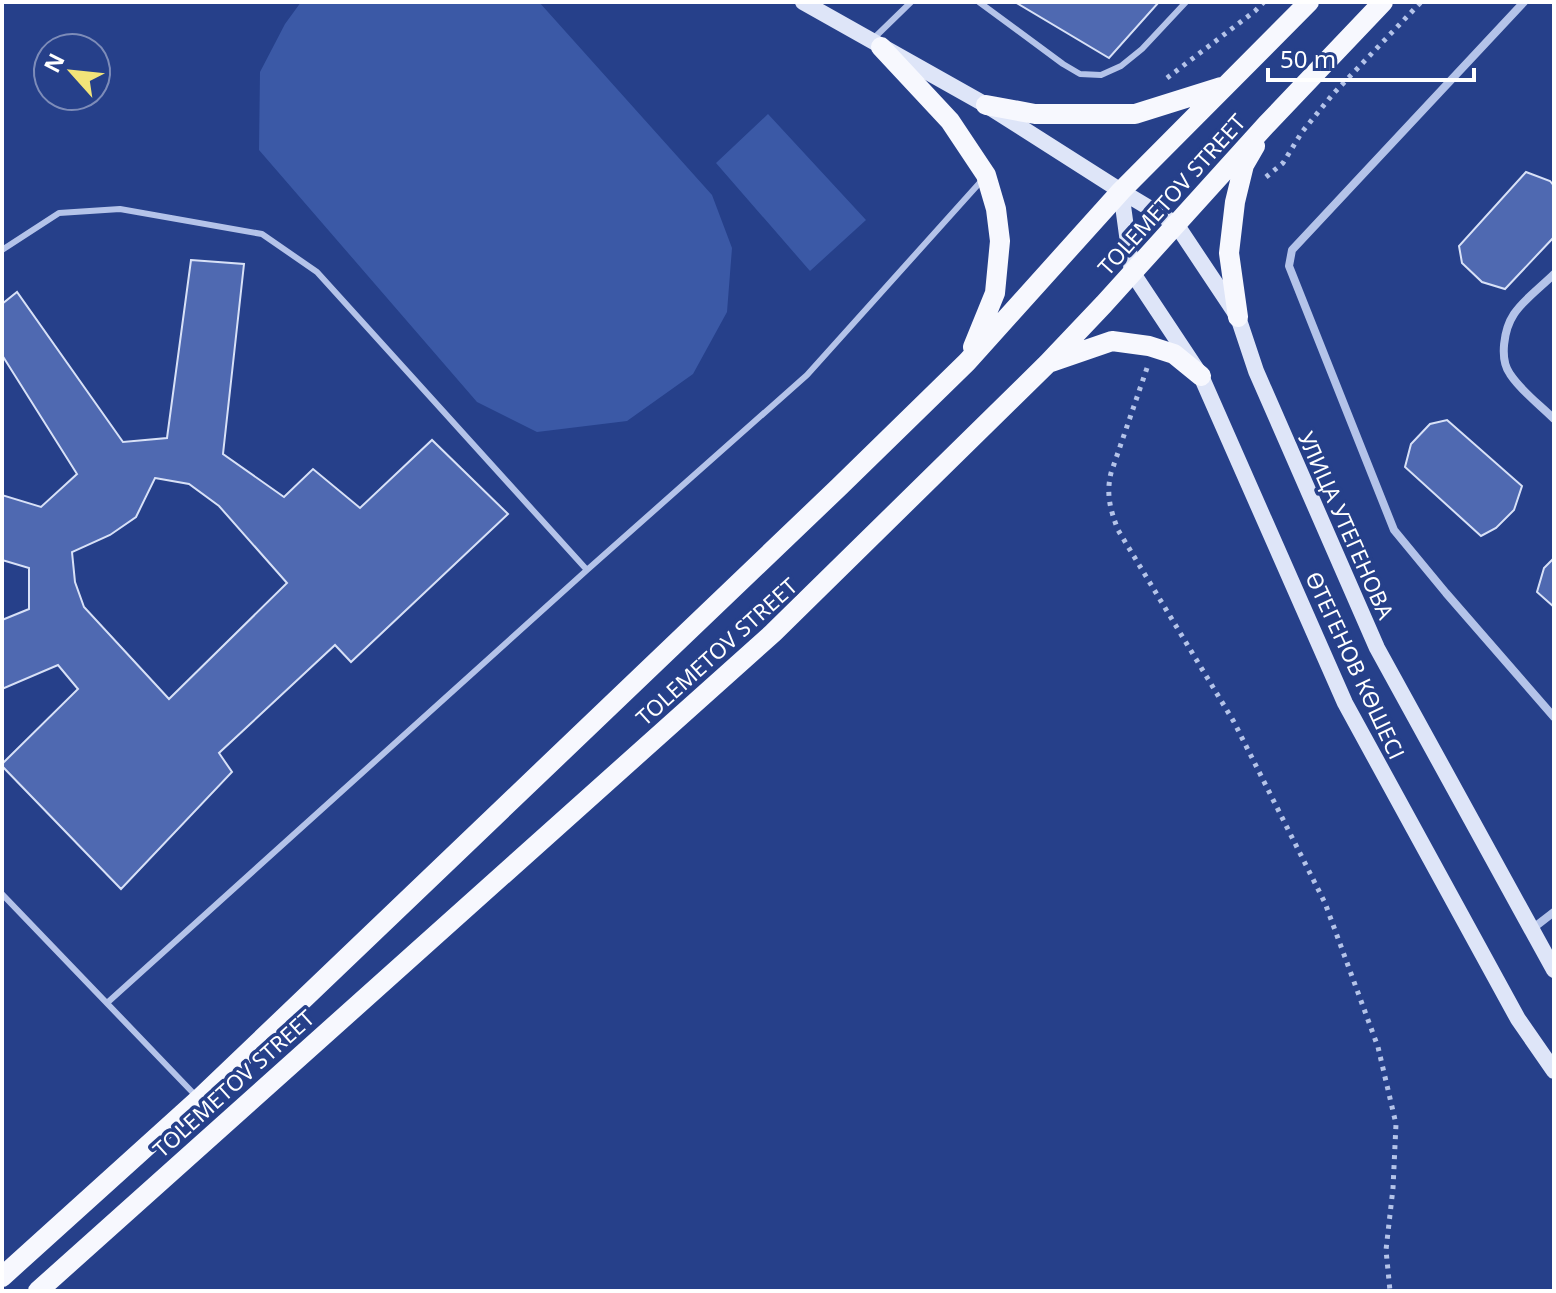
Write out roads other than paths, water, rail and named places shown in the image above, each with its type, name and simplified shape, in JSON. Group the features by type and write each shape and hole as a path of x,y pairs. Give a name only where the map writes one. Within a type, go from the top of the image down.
{"main road":[{"name":"УЛИЦА УТЕГЕНОВА","path":"803,2 986,105 1176,224 1238,317 1256,371 1377,648 1554,970"},
{"name":"TOLEMETOV STREET","path":"2,1277 199,1099 828,498 967,362 1121,191 1309,2"},
{"name":"TOLEMETOV STREET","path":"38,1291 773,633 1048,363 1383,2"},
{"path":"876,44 950,121 986,175 996,209 1000,241 995,293 967,362"},
{"path":"986,105 1035,114 1135,114 1225,86"},
{"path":"1238,317 1229,253 1235,202 1244,165 1266,125"},
{"path":"1121,191 1132,272"},
{"name":"ӨТЕГЕНОВ КӨШЕСІ","path":"1132,272 1201,376 1345,703 1518,1019 1554,1071"},
{"path":"1048,363 1112,341 1174,354 1201,376"}],"street":[{"path":"1524,2 1292,250 1289,266 1394,530 1554,717"},
{"path":"1554,274 1515,313 1509,324 1504,349 1504,364 1510,375 1554,419"},
{"path":"1531,929 1554,912"}],"lane":[{"path":"876,44 911,2"},
{"path":"979,2 1063,64 1080,74 1101,75 1121,66 1142,49 1186,2"},
{"path":"107,1003 807,375 986,175"},
{"path":"2,250 59,213 120,209 262,234 317,272 587,570"},
{"path":"2,894 199,1099"}]}
